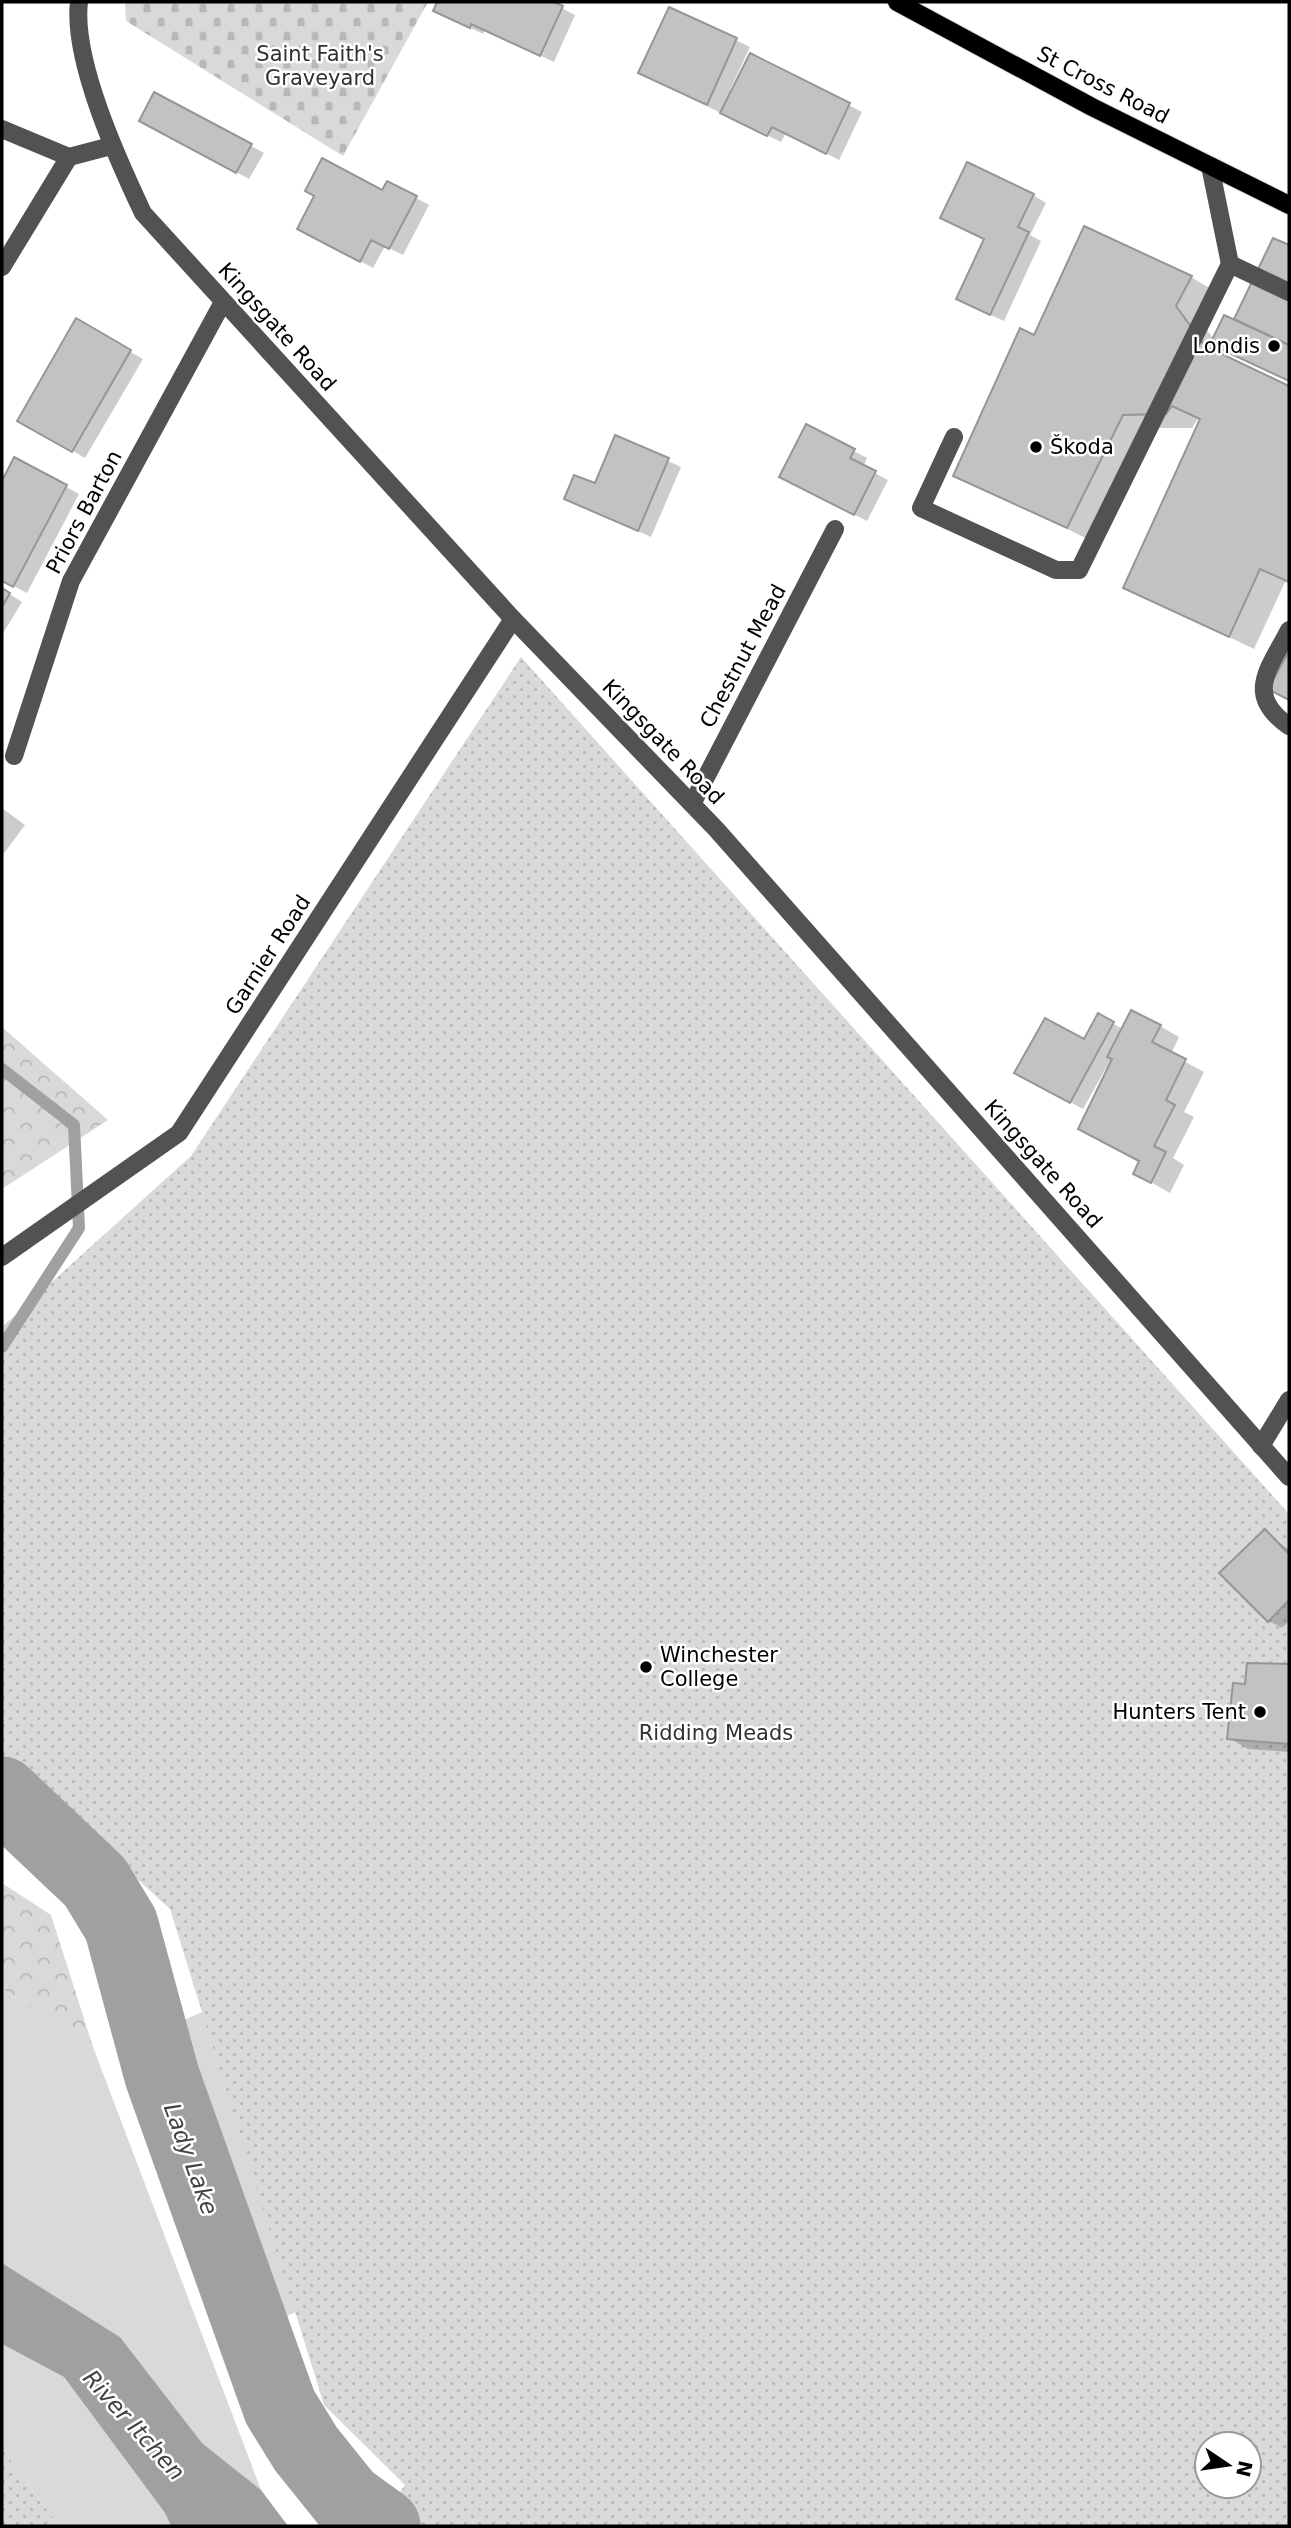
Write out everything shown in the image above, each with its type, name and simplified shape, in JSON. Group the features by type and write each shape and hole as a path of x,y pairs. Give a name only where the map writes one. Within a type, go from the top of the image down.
{"main road":[{"name":"St Cross Road","path":"897,2 1092,107 1289,205"}],"street":[{"name":"Kingsgate Road","path":"79,2 87,66 111,146 143,212 513,620 691,804 1289,1477"},
{"path":"2,130 69,157 111,146"},
{"path":"2,267 69,157"},
{"path":"954,438 921,508 1056,570 1079,570 1230,264 1210,166"},
{"path":"1230,264 1289,292"},
{"name":"Priors Barton","path":"14,756 71,581 223,302"},
{"name":"Chestnut Mead","path":"691,804 835,529"},
{"name":"Garnier Road","path":"2,1257 55,1217 104,1188 180,1133 513,620"},
{"path":"1289,630 1266,674 1262,691 1265,704 1289,726"},
{"path":"1261,1446 1289,1400"}],"green space":[{"name":"Saint Faith's Graveyard","path":"125,2 428,2 343,156 126,21"},
{"name":"Ridding Meads","path":"521,657 1289,1514 1289,2526 375,2526 405,2485 324,2405 170,1909 2,1756 2,1327 191,1156"},
{"path":"2,1027 108,1120 2,1189"},
{"path":"2,1883 51,1915 93,2047 2,1989"},
{"path":"2,1989 93,2047 261,2490 202,2443 120,2337 2,2263"},
{"path":"235,1998 346,2289 278,2320 165,2028"},
{"path":"2,2344 64,2377 165,2513 171,2526 59,2526 2,2448"},
{"path":"2,2448 59,2526 2,2526"}],"water":[{"name":"River Itchen","path":"2,2263 120,2337 202,2443 261,2490 288,2526 171,2526 165,2513 64,2377 2,2344"}],"building":[{"path":"437,2 554,2 563,6 540,56 471,24 470,28 433,11"},
{"path":"669,7 737,38 707,105 638,73"},
{"path":"750,53 850,103 826,154 772,127 767,136 720,113"},
{"path":"154,92 252,144 236,173 139,121"},
{"path":"322,158 382,190 387,181 417,196 389,249 371,240 360,262 297,229 314,196 305,191"},
{"path":"967,162 1034,194 1018,227 1029,232 990,315 956,299 984,239 940,218"},
{"name":"Škoda","path":"1084,226 1192,276 1176,306 1205,346 1289,386 1289,582 1260,569 1229,637 1123,588 1200,419 1172,406 1166,414 1123,415 1067,528 953,476 1020,328 1034,335"},
{"path":"1273,238 1289,245 1289,345 1234,319"},
{"path":"1224,315 1289,345 1289,381 1210,344"},
{"path":"76,318 131,350 72,452 17,421"},
{"path":"806,424 855,449 850,458 876,471 854,515 779,477"},
{"path":"615,435 669,458 638,531 564,499 574,475 595,483"},
{"path":"14,457 67,485 13,587 2,581 2,481"},
{"path":"2,588 10,593 2,607"},
{"path":"1289,651 1289,700 1268,689"},
{"path":"1131,1010 1161,1025 1152,1042 1186,1059 1166,1100 1175,1105 1154,1146 1166,1152 1151,1183 1133,1174 1139,1161 1078,1129 1112,1059 1107,1057"},
{"path":"1098,1013 1114,1022 1070,1103 1014,1073 1045,1018 1084,1039"},
{"path":"1265,1529 1289,1554 1289,1600 1268,1622 1219,1573"},
{"name":"Hunters Tent","path":"1247,1663 1289,1664 1289,1744 1227,1739 1233,1683 1245,1684"}],"waterway":[{"path":"2,1069 74,1125 79,1228 2,1347"},
{"name":"Lady Lake","path":"2,1794 95,1882 121,1925 162,2076 280,2407 306,2449 347,2500 383,2526"}],"place":[{"name":"Londis","path":"1274,346"},
{"name":"Škoda","path":"1036,447"},
{"name":"Winchester College","path":"646,1667"},
{"name":"Hunters Tent","path":"1260,1712"}]}
